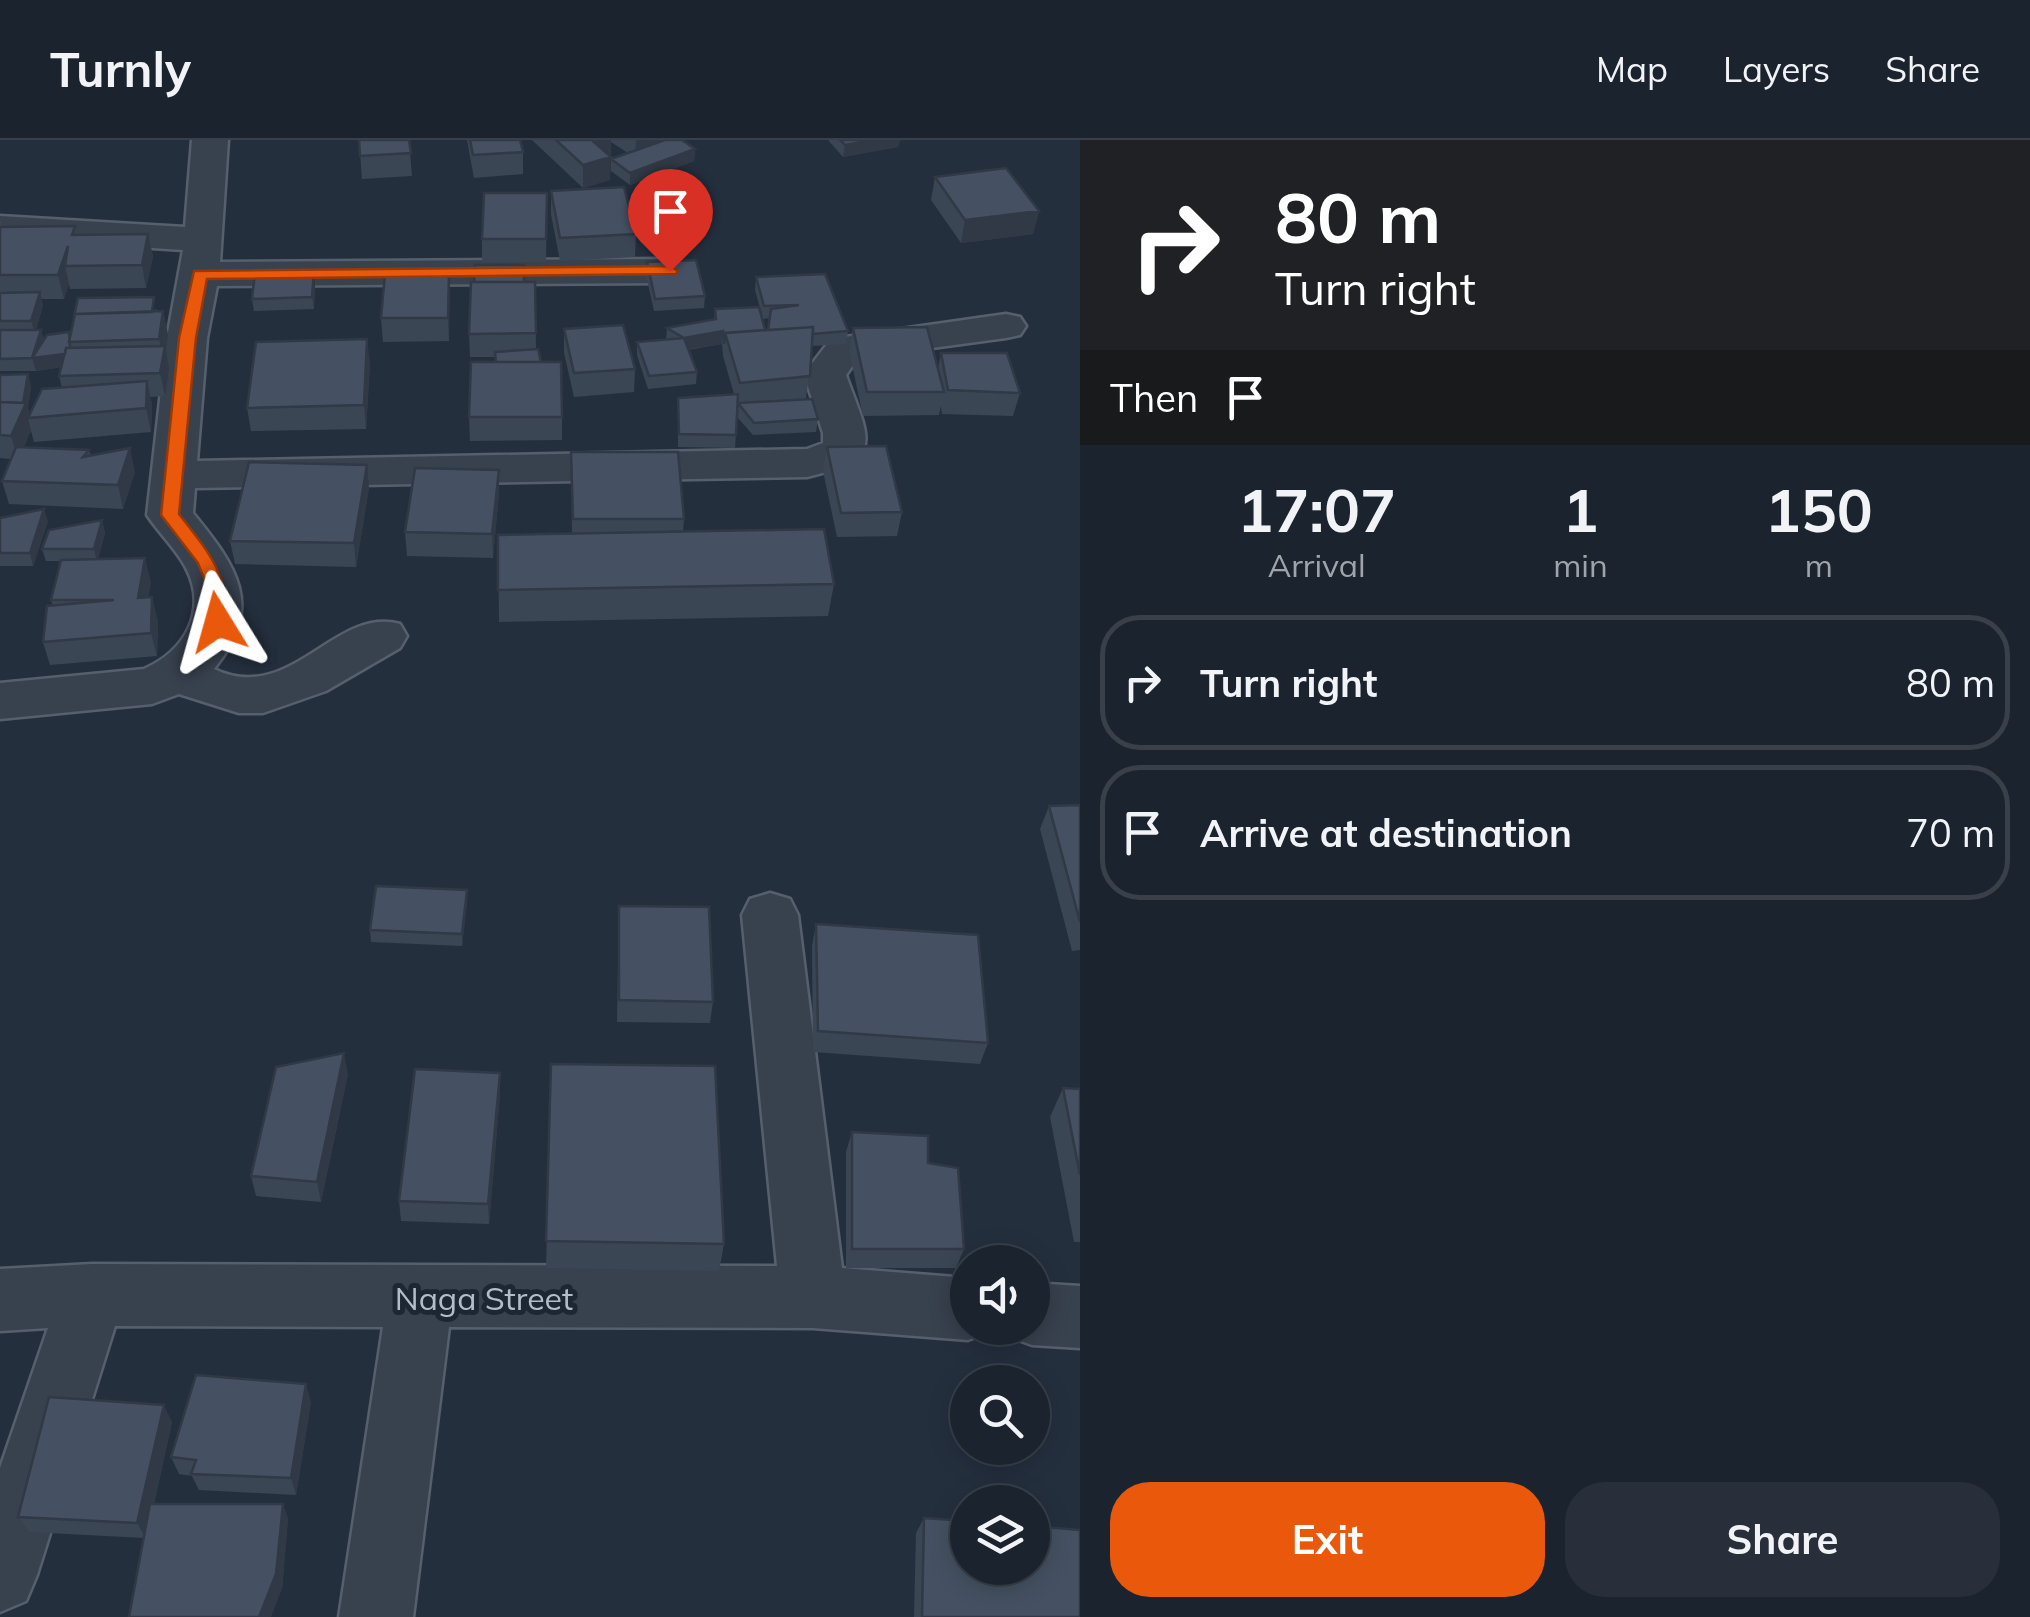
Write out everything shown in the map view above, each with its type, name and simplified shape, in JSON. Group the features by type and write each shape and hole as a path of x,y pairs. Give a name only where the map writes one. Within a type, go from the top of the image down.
{"street":[{"path":"0,701 152,686 180,673 200,653 218,622 217,586 206,562 170,515 187,338 201,257 210,140"},
{"path":"0,227 201,257 670,271"},
{"path":"171,476 807,463 834,457 844,447 845,433 825,374 845,348 1006,326"},
{"path":"180,673 202,687 226,694 281,692 302,686 344,656 383,636"},
{"path":"770,915 813,1296"},
{"path":"0,1575 92,1295"},
{"name":"Naga Street","path":"0,1300 92,1295 813,1296 950,1307"},
{"path":"376,1617 420,1298"},
{"path":"1050,1316 1080,1318"}],"building":[{"path":"359,140 409,140 411,153 360,156"},
{"path":"470,140 520,140 523,152 473,155"},
{"path":"556,140 601,140 594,142 611,157 583,165"},
{"path":"665,140 682,140 695,149 630,173 611,159"},
{"path":"840,140 873,140 845,145"},
{"path":"1006,168 1039,211 965,220 935,177"},
{"path":"624,187 636,234 560,238 551,191"},
{"path":"484,193 547,193 546,239 482,239"},
{"path":"75,226 72,235 148,234 142,265 65,266 68,246 58,275 0,275 0,227"},
{"path":"696,260 705,296 655,299 647,262"},
{"path":"475,265 524,265 524,282 474,282"},
{"path":"314,270 312,297 252,299 255,272"},
{"path":"385,274 449,274 448,318 381,318"},
{"path":"825,274 848,331 813,334 813,327 768,330 771,309 799,305 764,306 756,277"},
{"path":"471,282 535,282 536,333 469,334"},
{"path":"40,292 31,321 0,321 0,293"},
{"path":"154,297 152,312 74,316 78,298"},
{"path":"759,307 765,330 725,333 724,344 723,331 684,338 667,328 716,319 715,309"},
{"path":"163,311 159,339 69,342 75,314"},
{"path":"623,325 635,369 574,373 564,329"},
{"path":"813,327 810,376 740,383 725,333"},
{"path":"927,327 944,392 867,392 853,328"},
{"path":"0,330 41,330 32,358 0,359"},
{"path":"69,332 70,348 66,348 65,354 32,358 47,335"},
{"path":"684,338 697,372 649,376 637,342"},
{"path":"367,339 364,405 247,408 256,342"},
{"path":"165,346 160,373 59,376 66,348"},
{"path":"538,349 541,362 496,362 495,352"},
{"path":"941,353 1007,353 1020,393 948,390"},
{"path":"471,362 561,362 562,417 469,417"},
{"path":"28,374 23,403 0,402 0,375"},
{"path":"147,381 146,408 28,418 42,389"},
{"path":"738,394 736,435 679,434 678,398"},
{"path":"812,399 818,419 754,423 738,403"},
{"path":"0,402 26,403 11,436 0,435"},
{"path":"886,446 902,512 841,513 827,447"},
{"path":"16,447 89,450 83,457 130,448 118,485 2,481"},
{"path":"571,452 678,452 684,519 573,519"},
{"path":"249,462 367,465 354,543 230,541"},
{"path":"415,468 499,470 492,534 405,532"},
{"path":"44,509 30,553 0,553 0,518"},
{"path":"102,520 94,549 42,549 49,530"},
{"path":"824,529 834,584 498,590 498,535"},
{"path":"145,558 138,598 152,597 151,633 43,642 47,606 114,600 51,600 61,560"},
{"path":"1080,805 1080,922 1049,806"},
{"path":"376,886 467,890 462,934 370,930"},
{"path":"619,906 709,907 713,1002 619,1000"},
{"path":"816,924 978,935 988,1043 818,1031"},
{"path":"344,1053 317,1182 251,1176 276,1067"},
{"path":"551,1064 715,1066 724,1244 546,1241"},
{"path":"415,1069 500,1073 488,1204 399,1201"},
{"path":"1063,1088 1080,1089 1080,1175"},
{"path":"852,1132 928,1136 928,1163 958,1168 964,1245 950,1245 950,1249 852,1249"},
{"path":"196,1375 306,1384 291,1478 191,1474 196,1460 171,1457"},
{"path":"49,1397 164,1405 137,1523 18,1517"},
{"path":"150,1504 283,1504 276,1574 259,1617 129,1617"},
{"path":"924,1518 950,1520 950,1585 1050,1585 1050,1528 1080,1530 1080,1617 922,1617"}],"route":[{"path":"218,622 217,586 206,562 170,515 187,338 200,274 670,271"}]}
